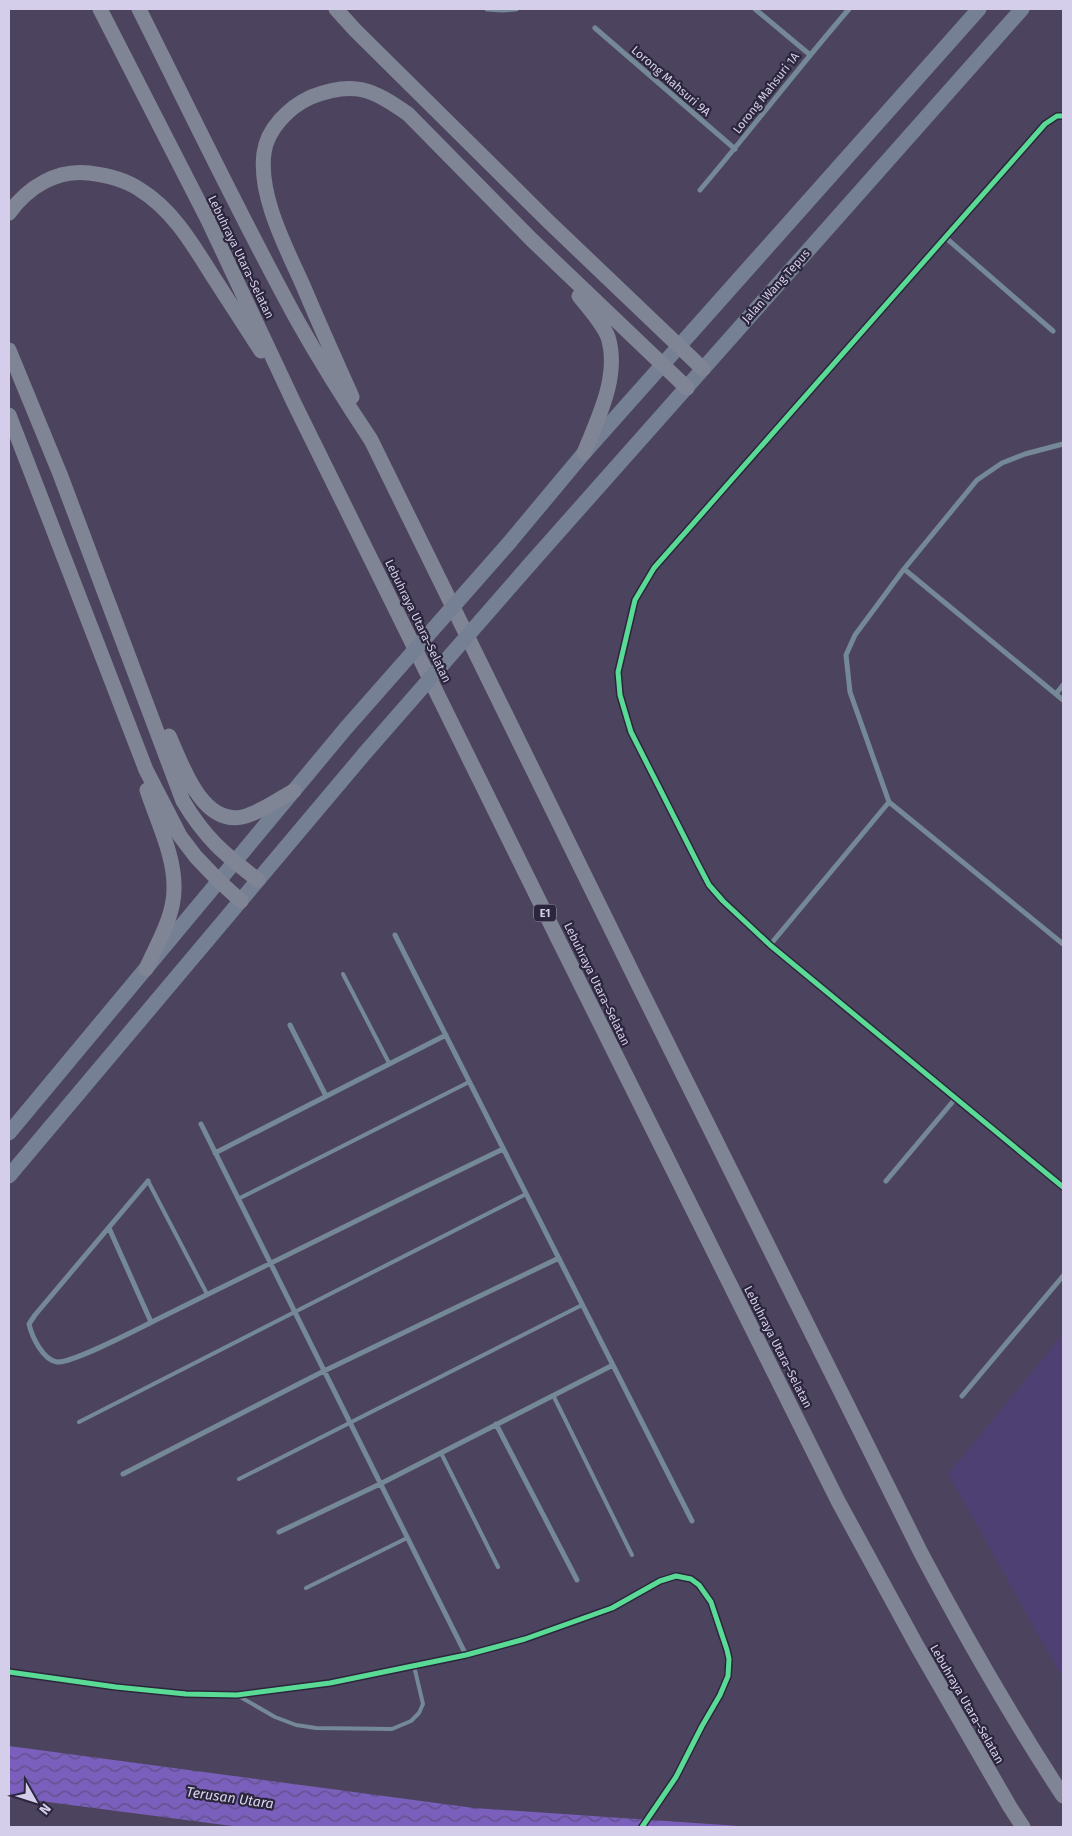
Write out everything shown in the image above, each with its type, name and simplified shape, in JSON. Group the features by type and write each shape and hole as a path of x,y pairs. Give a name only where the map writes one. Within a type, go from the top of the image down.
{"highway":[{"name":"Lebuhraya Utara–Selatan","path":"100,9 208,220 294,403 838,1501 917,1646 1023,1827"},
{"name":"Lebuhraya Utara–Selatan","path":"139,9 247,225 298,321 330,377 371,440 642,993 921,1553 955,1616 1059,1790"},
{"path":"336,9 542,216 703,369"},
{"path":"371,440 274,219 265,185 264,153 273,129 286,114 302,101 329,90 350,87 369,92 389,101 408,114 532,240 687,388"},
{"path":"9,213 20,198 47,179 75,171 110,176 138,188 159,203 178,222 294,403"},
{"path":"532,240 591,310 608,336 611,362 608,390 584,453"},
{"path":"9,350 60,474 183,801 196,823 211,841 258,880"},
{"path":"9,415 146,770 180,836 196,857 241,901"},
{"path":"119,628 192,786 202,801 223,815 240,817 253,813 294,791"},
{"path":"94,636 172,864 174,890 169,917 146,968"}],"main road":[{"path":"9,1133 346,728 509,543 584,453 979,9"},
{"name":"Jalan Wang Tepus","path":"9,1176 366,753 531,563 1022,9"}],"street":[{"path":"487,9 516,9"},
{"path":"755,9 809,54"},
{"name":"Lorong Mahsuri 1A","path":"700,190 735,149 809,54 849,9"},
{"name":"Lorong Mahsuri 9A","path":"595,28 735,149"},
{"path":"1063,116 1057,116 1045,124 654,568 635,600 618,672 620,695 631,732 685,840 710,885 723,901 770,945 1063,1187"},
{"path":"946,238 1053,331"},
{"path":"1063,444 1002,463 977,480 904,569 855,635 846,654 850,692 888,802 1063,944"},
{"path":"904,569 1063,700"},
{"path":"1056,694 1063,685"},
{"path":"770,945 888,802"},
{"path":"395,935 692,1521"},
{"path":"290,1024 326,1096"},
{"path":"215,1153 446,1035"},
{"path":"886,1182 955,1099"},
{"path":"201,1124 466,1655"},
{"path":"148,1181 34,1314 29,1324 31,1334 42,1351 52,1360 60,1362 75,1358 502,1149"},
{"path":"109,1228 151,1322"},
{"path":"123,1474 324,1371 559,1258"},
{"path":"962,1396 1063,1276"},
{"path":"279,1532 380,1484 613,1364"},
{"path":"496,1424 577,1580"},
{"path":"9,1672 116,1688 186,1694 237,1695 330,1683 466,1655 524,1640 612,1608 660,1581 676,1576 690,1579 699,1584 711,1602 729,1659 728,1676 720,1695 663,1798 642,1827"}],"lane":[{"path":"343,974 389,1064"},
{"path":"238,1198 469,1082"},
{"path":"148,1181 207,1294"},
{"path":"78,1422 526,1194"},
{"path":"239,1479 582,1305"},
{"path":"553,1395 632,1555"},
{"path":"441,1453 498,1567"},
{"path":"306,1588 407,1538"},
{"path":"237,1695 274,1716 296,1725 316,1728 392,1729 411,1721 419,1713 423,1704 414,1666"}],"shaded area":[{"path":"1063,1334 1063,1679 948,1474"}],"water":[{"name":"Terusan Utara","path":"9,1746 474,1808 754,1827 240,1827 9,1797"}],"cycle path":[{"path":"1063,116 1057,116 1045,124 654,568 635,600 618,672 620,695 631,732 709,885 723,901 770,945 1063,1187"},
{"path":"9,1672 116,1687 186,1694 237,1695 330,1683 466,1655 525,1639 612,1608 660,1581 676,1576 691,1579 699,1585 711,1602 727,1650 729,1659 728,1676 720,1695 676,1777 642,1827"}]}
